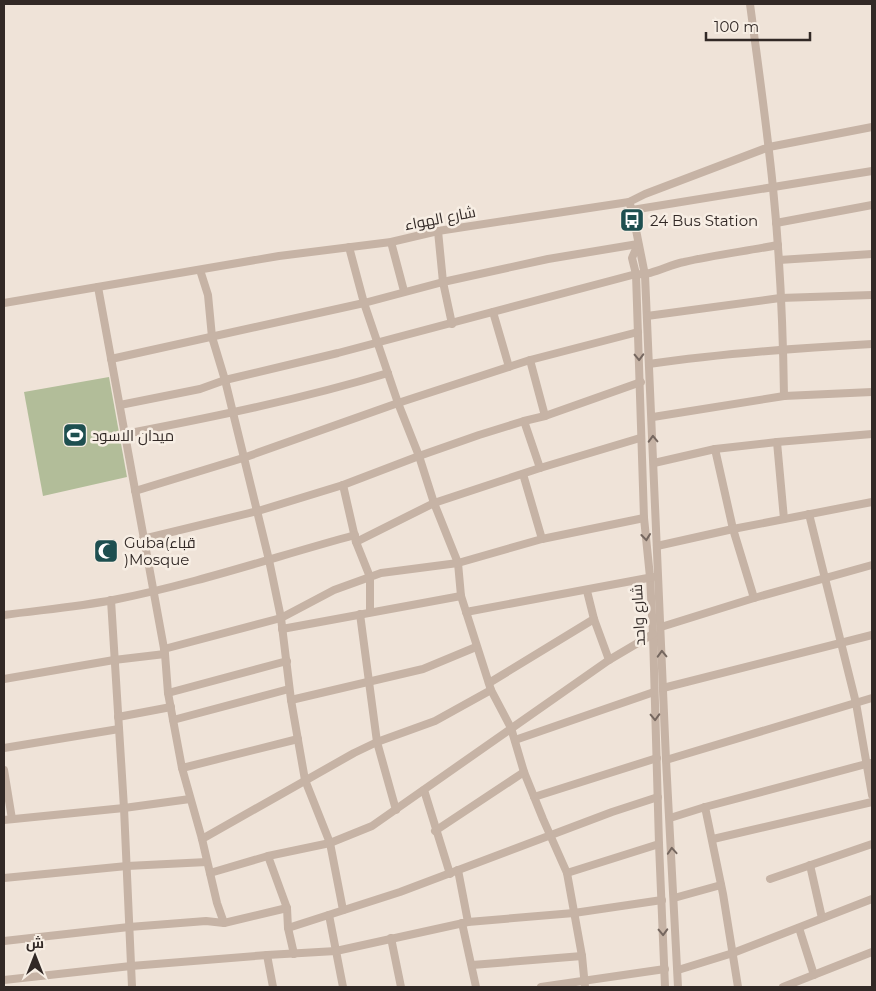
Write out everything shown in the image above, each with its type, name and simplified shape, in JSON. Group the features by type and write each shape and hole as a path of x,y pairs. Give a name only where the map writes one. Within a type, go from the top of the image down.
{"street":[{"path":"750,4 773,187 784,348 784,396"},
{"name":"شارع الهواء","path":"4,303 279,256 391,242 438,230 629,202 645,194 769,147 872,127"},
{"path":"632,210 872,171"},
{"name":"شارع واحد","path":"629,202 645,276 678,987"},
{"path":"776,224 872,205"},
{"path":"438,230 443,282 452,324"},
{"path":"391,242 404,291"},
{"path":"111,359 548,259 638,244"},
{"name":"شارع واحد","path":"638,244 632,258 636,274 640,438 653,634 659,844 666,987"},
{"path":"120,405 200,389 225,380 338,354 636,274 645,276 664,267 683,262 778,245"},
{"path":"349,247 364,302 398,403 458,563 461,596 476,647 490,687 511,728 524,772 534,797 568,873 585,984"},
{"path":"779,260 872,254"},
{"path":"200,270 208,295 212,337 225,380 243,458 258,511 281,618 289,689 305,780 330,843 343,910"},
{"path":"98,288 164,652 168,693 182,768 202,839 217,903 224,923"},
{"path":"647,316 780,298 872,295"},
{"path":"493,312 509,367"},
{"path":"135,491 243,458 398,403 530,360 638,332"},
{"path":"649,364 708,355 784,348 872,344"},
{"path":"530,360 545,416"},
{"path":"125,434 232,413 341,387 388,373"},
{"path":"143,539 258,511 343,485 419,456 524,421 545,416 640,382"},
{"path":"653,417 784,396 872,392"},
{"path":"524,421 540,468"},
{"path":"654,463 715,449 872,434"},
{"path":"4,615 111,600 153,591 355,538 434,503 640,438"},
{"path":"777,442 784,519"},
{"path":"715,449 733,529 754,598"},
{"path":"523,474 542,539"},
{"path":"343,485 355,538 370,576 370,612"},
{"path":"657,546 872,502"},
{"path":"809,514 823,578 870,763 872,795"},
{"path":"4,680 164,652 281,618 334,590 370,576 458,563 542,539 644,518"},
{"path":"661,627 754,598 872,565"},
{"path":"466,612 587,591 659,576"},
{"path":"587,591 594,619 609,660"},
{"path":"282,629 461,596"},
{"path":"111,600 124,808 132,987"},
{"path":"360,614 377,742 396,810"},
{"path":"202,839 354,753 377,742 434,721 594,619"},
{"path":"210,873 268,856 330,843 372,826 609,660 653,634"},
{"path":"664,688 872,635"},
{"path":"291,700 423,669 476,647"},
{"path":"168,693 287,661"},
{"path":"174,720 289,689"},
{"path":"515,740 654,692"},
{"path":"666,760 872,698"},
{"path":"118,717 171,706"},
{"path":"4,748 119,729"},
{"path":"182,768 298,740"},
{"path":"534,797 657,758"},
{"path":"670,818 870,763"},
{"path":"4,770 8,819 124,808 190,799"},
{"path":"435,831 524,772"},
{"path":"424,790 435,831 450,874"},
{"path":"288,928 450,874 612,812 658,797"},
{"path":"712,839 872,802"},
{"path":"705,807 722,885 738,987"},
{"path":"568,873 659,844"},
{"path":"770,878 872,844"},
{"path":"268,856 287,908 288,928 294,954"},
{"path":"4,878 127,866 207,862"},
{"path":"810,865 822,918"},
{"path":"660,868 673,869"},
{"path":"458,870 476,987"},
{"path":"674,898 722,885"},
{"path":"678,970 733,954 872,899"},
{"path":"4,980 13,983 131,966 336,951 465,922 574,913 662,900"},
{"path":"4,941 129,927 206,921 224,923 287,908"},
{"path":"329,915 343,987"},
{"path":"799,928 814,975"},
{"path":"391,938 400,987"},
{"path":"783,987 872,952"},
{"path":"267,955 273,987"},
{"path":"472,965 582,956"},
{"path":"541,987 585,984 665,969"}],"green space":[{"name":"ميدان الاسود","path":"109,377 127,477 43,496 24,392"}],"place":[{"name":"24 Bus Station","path":"632,220"},
{"name":"ميدان الاسود","path":"75,435"},
{"name":"Guba(قباء )Mosque","path":"106,551"}]}
